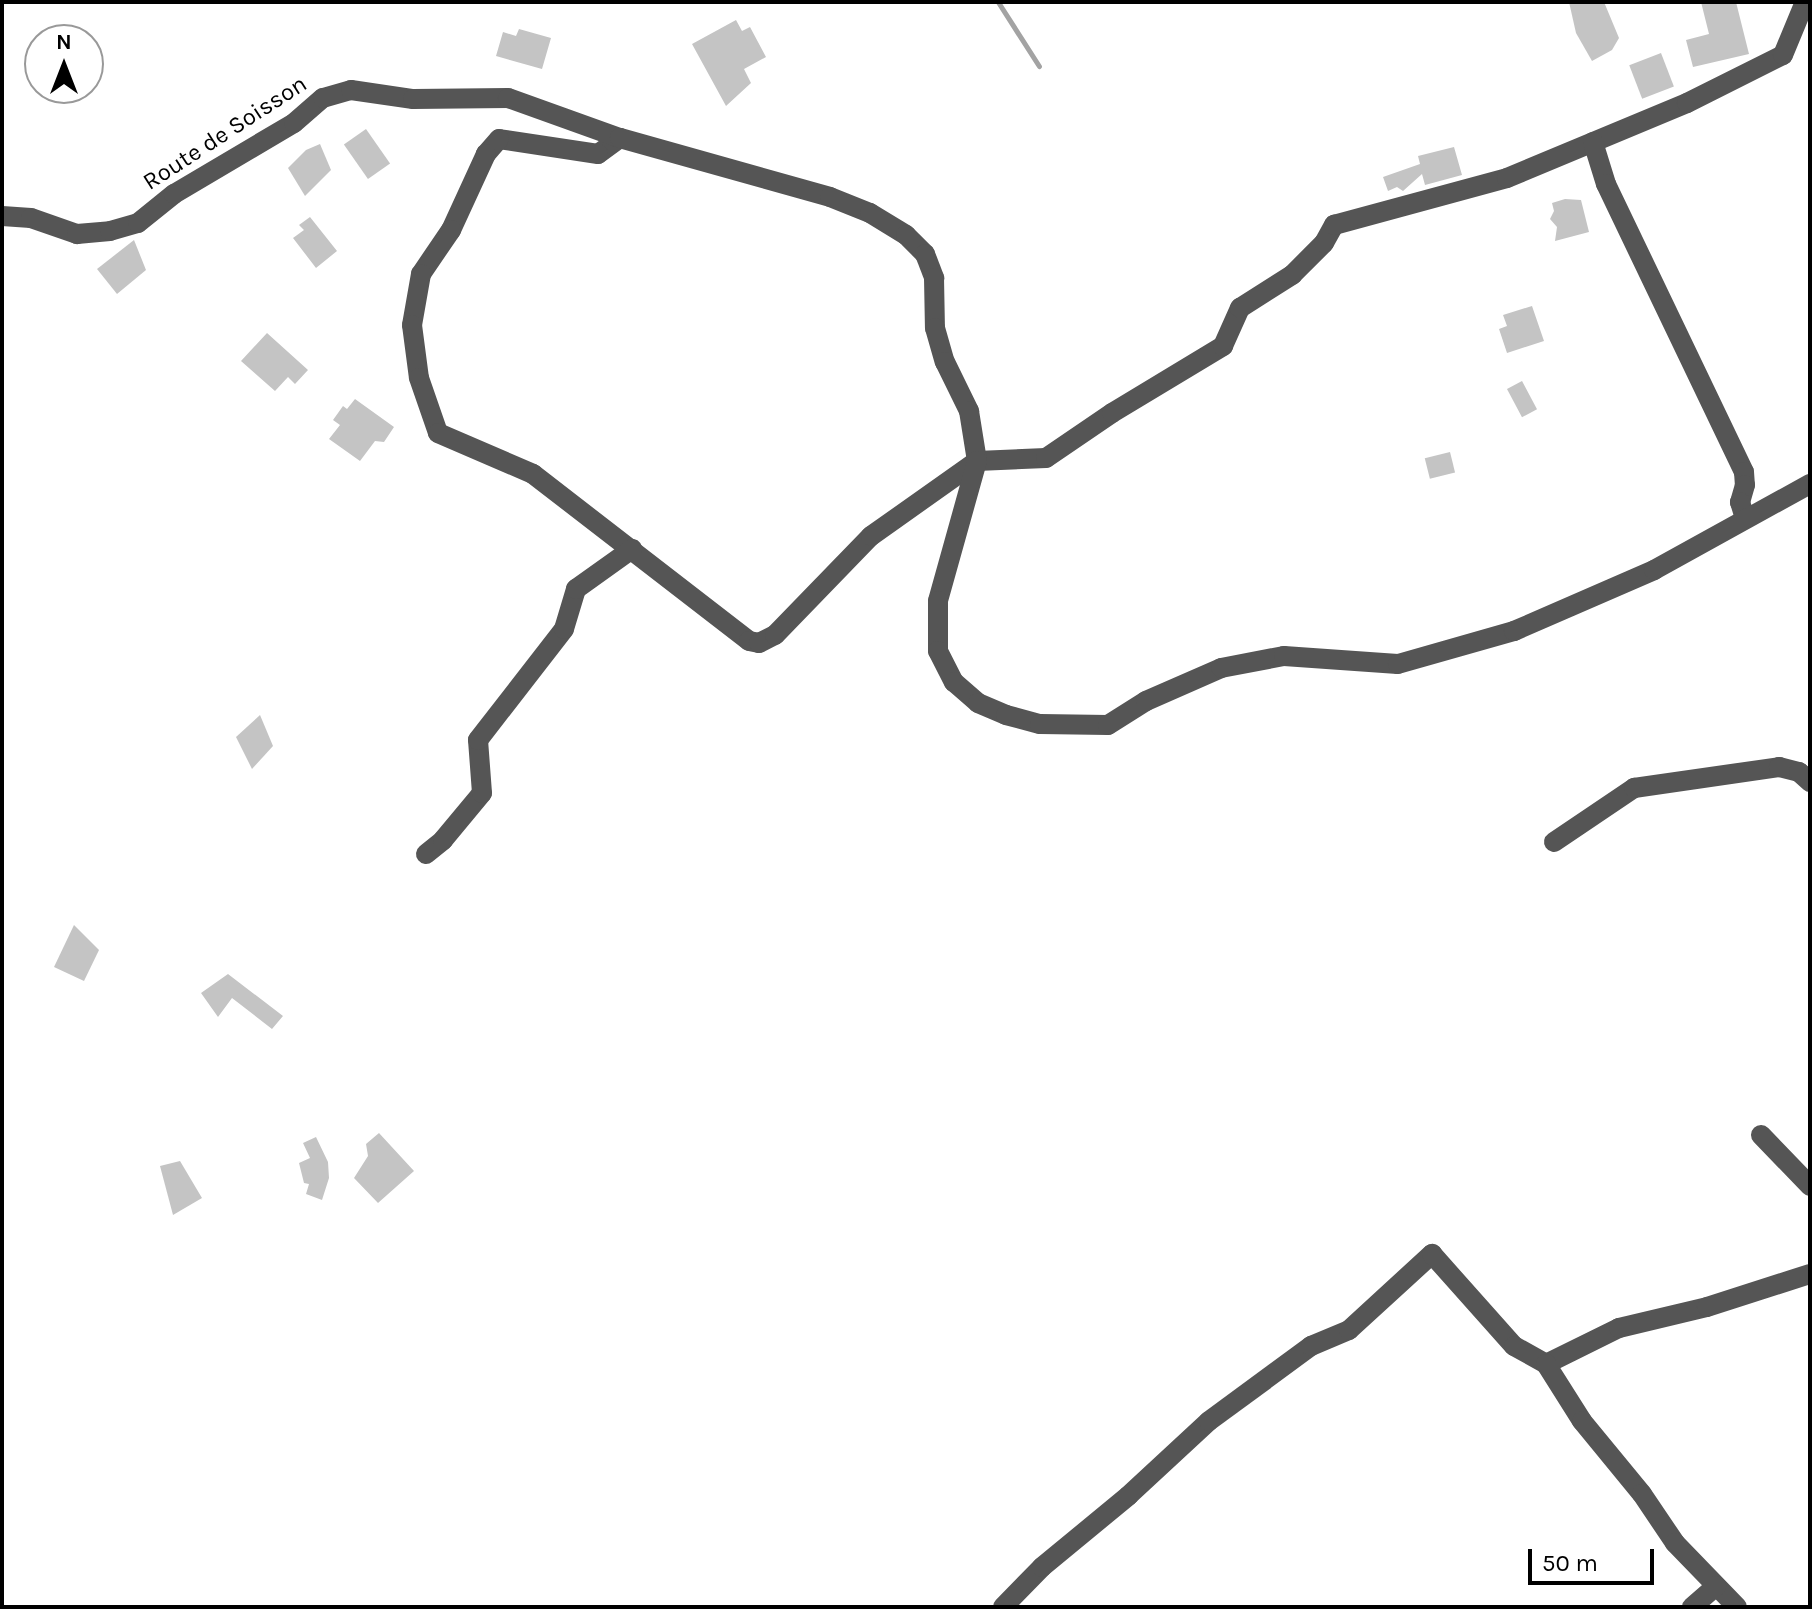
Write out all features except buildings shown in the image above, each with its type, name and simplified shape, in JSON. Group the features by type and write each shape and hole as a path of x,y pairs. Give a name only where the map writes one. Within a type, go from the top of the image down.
{"street":[{"path":"620,138 598,154 499,139 486,154 451,230 421,274 412,325 419,378 438,433 533,474 749,641 759,643 775,635 871,536 977,461 1046,458 1112,413 1223,346 1240,308 1292,275 1324,243 1334,225 1507,178 1687,103 1783,55 1805,2"},
{"name":"Route de Soisson","path":"2,216 31,218 77,234 110,231 138,223 174,194 294,123 323,98 351,90 413,99 508,98 620,138 830,197 870,213 906,235 925,254 934,278 935,328 945,362 969,411 977,461"},
{"path":"1593,142 1606,184 1744,472 1745,485 1740,502 1745,518"},
{"path":"977,461 938,601 938,651 954,682 978,703 1040,724 1108,725 1146,701 1221,668 1284,656 1398,664 1514,631 1654,570 1810,484"},
{"path":"426,854 443,840 482,793 478,740 564,629 576,589 632,549"},
{"path":"1554,842 1634,788 1779,767 1799,772 1810,782"},
{"path":"1761,1135 1810,1186"},
{"path":"1003,1607 1042,1567 1128,1496 1209,1421 1311,1346 1349,1330 1432,1254 1514,1346 1546,1364 1582,1421 1642,1494 1675,1543 1737,1607"},
{"path":"1546,1364 1619,1328 1707,1307 1810,1274"},
{"path":"1692,1607 1716,1586"}],"waterway":[{"path":"998,2 1039,66"}]}
